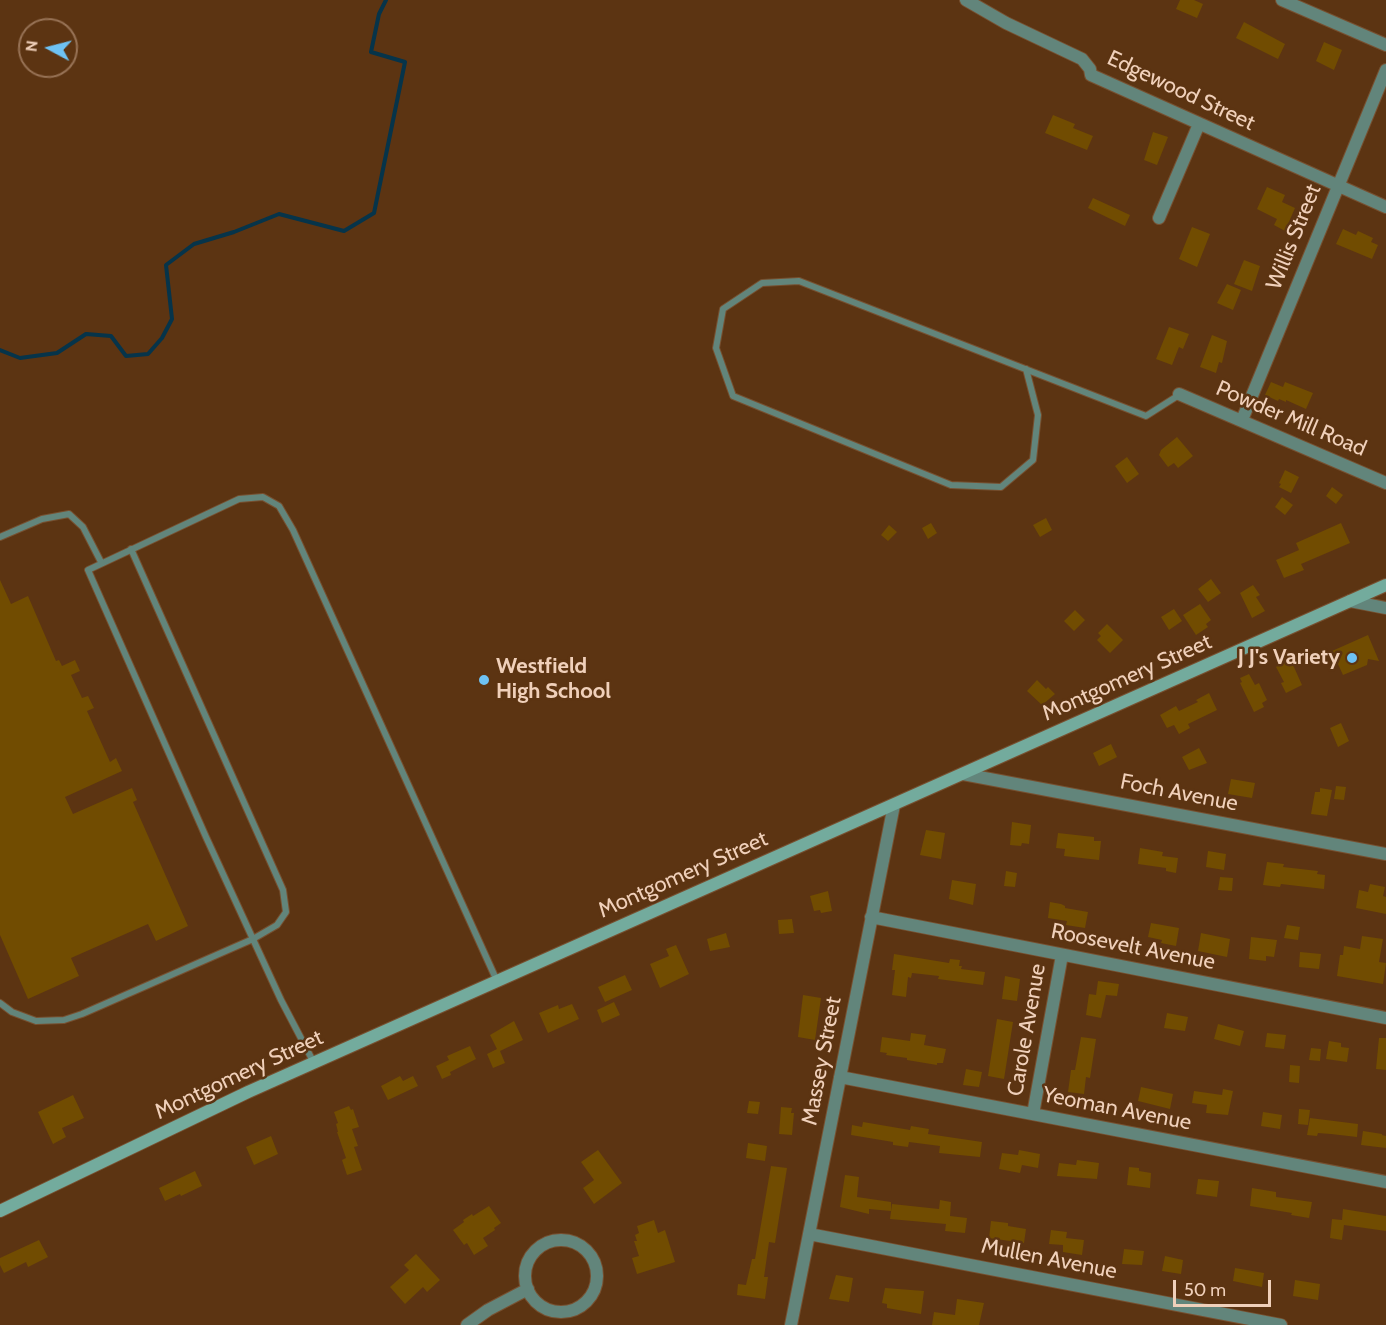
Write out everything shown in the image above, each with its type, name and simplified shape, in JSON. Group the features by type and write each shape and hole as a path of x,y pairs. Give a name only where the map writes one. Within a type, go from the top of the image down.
{"main road":[{"name":"Montgomery Street","path":"0,1211 238,1097 1386,585"}],"street":[{"name":"Edgewood Street","path":"966,0 1006,23 1082,59 1090,69 1091,75 1386,207"},
{"path":"1282,0 1386,45"},
{"name":"Willis Street","path":"1242,420 1386,70"},
{"path":"1160,218 1199,124"},
{"name":"Powder Mill Road","path":"1179,394 1386,483"},
{"path":"1350,601 1386,608"},
{"name":"Foch Avenue","path":"963,774 1386,854"},
{"name":"Massey Street","path":"791,1325 894,805"},
{"name":"Roosevelt Avenue","path":"872,917 1386,1018"},
{"name":"Carole Avenue","path":"1032,1114 1062,955"},
{"name":"Yeoman Avenue","path":"840,1077 1386,1182"},
{"name":"Mullen Avenue","path":"809,1234 1281,1325"},
{"path":"565,1240 572,1242 585,1249 594,1261 596,1276 593,1290 585,1301 574,1309 560,1311 547,1308 535,1300 528,1289 525,1275 528,1261 537,1249 550,1242 565,1240"},
{"path":"467,1325 505,1300 528,1289"}],"lane":[{"path":"1026,369 1038,415 1033,460 1001,487 951,485 733,396 716,348 723,309 762,283 799,281 1026,369 1146,416 1179,394"},
{"path":"314,1064 253,939 88,570 239,499 263,497 279,506 309,563 498,981"},
{"path":"0,537 42,519 69,514 83,526 101,562"},
{"path":"0,1003 23,1017 49,1022 64,1020 253,939 277,925 286,912 283,890 131,549"}],"building":[{"path":"1180,0 1194,0 1203,4 1197,18 1176,9"},
{"path":"1244,22 1285,44 1278,59 1236,38"},
{"path":"1324,42 1342,50 1334,70 1316,61"},
{"path":"1053,115 1075,124 1073,128 1093,136 1087,150 1045,133"},
{"path":"1153,132 1168,137 1157,165 1144,160"},
{"path":"1267,187 1285,195 1282,202 1295,208 1285,231 1274,225 1277,219 1257,209"},
{"path":"1093,198 1130,215 1125,226 1088,208"},
{"path":"1192,227 1210,234 1197,267 1179,259"},
{"path":"1343,229 1356,235 1358,231 1373,238 1371,242 1378,245 1372,259 1336,244"},
{"path":"1244,260 1260,266 1252,291 1234,284"},
{"path":"1227,284 1241,290 1233,310 1217,303"},
{"path":"1169,327 1189,334 1183,349 1179,347 1172,365 1156,359"},
{"path":"1212,335 1227,341 1222,363 1219,362 1216,373 1200,367"},
{"path":"1271,382 1283,387 1285,382 1313,393 1306,409 1286,400 1286,402 1279,399 1278,401 1265,395"},
{"path":"1177,437 1193,456 1178,468 1174,463 1168,467 1159,455 1161,450"},
{"path":"1127,457 1139,474 1127,483 1115,466"},
{"path":"1285,470 1299,477 1291,493 1279,487"},
{"path":"1332,487 1343,495 1336,504 1326,496"},
{"path":"1282,497 1293,505 1285,515 1275,507"},
{"path":"1046,518 1052,530 1040,537 1033,525"},
{"path":"931,523 937,533 928,539 922,528"},
{"path":"1341,523 1350,543 1301,564 1304,570 1284,578 1276,560 1299,550 1296,543"},
{"path":"889,525 897,532 888,541 881,535"},
{"path":"1211,579 1221,593 1208,602 1198,589"},
{"path":"0,580 11,604 28,596 56,661 59,660 62,666 75,660 80,671 71,675 82,698 88,696 94,708 87,711 110,762 116,758 122,771 65,797 73,814 132,788 137,800 133,802 188,926 156,941 148,924 71,958 79,976 28,999 0,935"},
{"path":"1253,585 1260,595 1256,597 1265,611 1252,618 1240,593"},
{"path":"1200,604 1211,620 1206,624 1208,627 1196,635 1183,615"},
{"path":"1174,609 1182,621 1169,630 1161,617"},
{"path":"1075,610 1085,620 1074,631 1064,621"},
{"path":"1107,624 1123,640 1110,653 1097,640 1101,636 1098,633"},
{"name":"J J's Variety","path":"1368,635 1379,661 1368,659 1367,665 1343,675 1332,651"},
{"path":"1289,656 1302,685 1286,693 1276,663"},
{"path":"1249,674 1255,685 1259,683 1267,700 1262,703 1264,707 1254,712 1240,683 1242,682 1240,678"},
{"path":"1037,680 1055,694 1042,705 1027,691"},
{"path":"1209,693 1217,710 1188,724 1190,728 1179,734 1174,725 1167,728 1160,715 1176,706 1179,711 1198,702 1196,700"},
{"path":"1341,723 1349,741 1338,747 1330,728"},
{"path":"1111,744 1117,757 1099,766 1093,753"},
{"path":"1199,748 1207,763 1189,770 1182,757"},
{"path":"1231,779 1255,783 1252,798 1228,794"},
{"path":"1336,786 1346,787 1344,800 1334,799"},
{"path":"1320,788 1332,790 1327,816 1311,814 1315,792 1320,792"},
{"path":"1012,822 1031,825 1029,844 1010,845"},
{"path":"926,830 945,833 941,859 920,855"},
{"path":"1058,833 1094,837 1094,841 1101,841 1099,860 1064,856 1065,849 1056,848"},
{"path":"1140,848 1163,852 1162,856 1178,858 1176,873 1166,871 1166,868 1138,864"},
{"path":"1208,851 1226,854 1224,870 1206,867"},
{"path":"1267,862 1284,864 1283,867 1318,871 1317,874 1325,875 1324,889 1281,884 1280,887 1263,885"},
{"path":"1006,871 1017,873 1015,887 1004,886"},
{"path":"1220,877 1233,878 1232,891 1218,890"},
{"path":"952,880 976,884 973,905 949,899"},
{"path":"1370,884 1385,887 1383,896 1386,897 1386,914 1356,908 1359,890 1368,892"},
{"path":"828,891 832,911 821,913 820,910 814,911 810,896"},
{"path":"1050,902 1061,904 1065,908 1088,912 1085,928 1066,925 1067,921 1048,918"},
{"path":"792,919 794,933 779,934 778,920"},
{"path":"1151,923 1179,928 1176,946 1148,937"},
{"path":"1287,925 1300,927 1298,940 1284,938"},
{"path":"726,933 730,947 710,951 707,939"},
{"path":"1201,933 1230,939 1227,957 1198,951"},
{"path":"1362,936 1383,939 1379,962 1386,963 1383,984 1337,976 1340,955 1343,955 1344,946 1360,949"},
{"path":"1251,937 1277,940 1274,957 1266,956 1266,961 1249,959"},
{"path":"676,945 689,974 660,988 650,964 669,956 666,949"},
{"path":"1300,952 1321,954 1319,969 1299,967"},
{"path":"894,954 949,963 950,959 960,960 961,969 985,972 983,985 912,973 911,978 908,977 906,997 892,995"},
{"path":"625,975 632,990 605,1002 598,987"},
{"path":"1005,976 1020,979 1017,1001 1002,999"},
{"path":"1098,981 1119,984 1117,996 1106,995 1101,1018 1086,1015 1089,994 1096,995"},
{"path":"803,995 821,998 815,1040 798,1037"},
{"path":"614,1002 620,1015 602,1023 597,1010"},
{"path":"572,1004 579,1019 548,1033 539,1013 558,1005 559,1009"},
{"path":"1167,1013 1188,1017 1185,1031 1164,1028"},
{"path":"997,1019 1013,1022 1004,1079 988,1076"},
{"path":"514,1021 523,1040 500,1051 505,1063 493,1068 487,1054 497,1049 490,1035"},
{"path":"1218,1024 1244,1031 1240,1046 1214,1039"},
{"path":"911,1033 926,1035 924,1045 946,1049 943,1063 937,1063 937,1065 907,1060 907,1058 880,1052 882,1037 910,1041"},
{"path":"1267,1033 1286,1035 1284,1049 1265,1047"},
{"path":"1081,1037 1096,1039 1090,1078 1086,1077 1084,1094 1068,1092 1071,1070 1075,1070"},
{"path":"1379,1038 1386,1038 1386,1070 1376,1069"},
{"path":"1329,1041 1341,1043 1341,1047 1349,1048 1347,1062 1326,1059"},
{"path":"470,1046 476,1059 450,1072 451,1075 442,1079 436,1066 449,1060 447,1056"},
{"path":"1311,1048 1321,1049 1320,1061 1309,1060"},
{"path":"1290,1065 1300,1066 1299,1083 1289,1082"},
{"path":"966,1069 982,1072 979,1087 963,1085"},
{"path":"400,1076 403,1081 413,1076 418,1086 388,1100 381,1086"},
{"path":"1141,1087 1173,1094 1170,1109 1138,1101"},
{"path":"1223,1089 1233,1091 1228,1115 1206,1113 1207,1105 1192,1103 1194,1091 1222,1095"},
{"path":"73,1095 84,1118 62,1128 66,1137 53,1144 38,1112"},
{"path":"749,1101 760,1102 758,1114 747,1113"},
{"path":"349,1106 351,1110 353,1109 359,1127 352,1129 358,1146 354,1147 362,1170 347,1175 342,1160 346,1158 337,1132 336,1124 338,1123 334,1112"},
{"path":"781,1107 792,1108 791,1113 794,1113 792,1135 779,1134"},
{"path":"1299,1109 1310,1110 1308,1125 1298,1124"},
{"path":"1263,1112 1282,1115 1280,1129 1261,1126"},
{"path":"1310,1118 1358,1124 1357,1137 1318,1133 1317,1136 1307,1135"},
{"path":"863,1122 910,1130 911,1126 929,1129 928,1134 982,1142 980,1157 939,1153 940,1146 909,1142 908,1147 893,1145 893,1142 851,1135 852,1125 862,1127"},
{"path":"1363,1131 1386,1136 1386,1148 1361,1145"},
{"path":"271,1136 278,1154 254,1165 246,1147"},
{"path":"748,1143 767,1146 765,1161 746,1158"},
{"path":"598,1150 622,1183 594,1204 583,1188 594,1180 581,1162"},
{"path":"1019,1150 1040,1154 1038,1168 1022,1165 1020,1173 999,1169 1002,1153 1018,1155"},
{"path":"1077,1160 1099,1163 1097,1179 1057,1176 1059,1163 1076,1165"},
{"path":"771,1166 787,1168 775,1243 769,1242 764,1277 768,1277 765,1299 737,1295 738,1284 746,1285 752,1259 755,1259"},
{"path":"1129,1167 1151,1173 1150,1188 1127,1185"},
{"path":"195,1171 202,1186 165,1201 159,1188"},
{"path":"845,1175 859,1177 857,1197 891,1202 891,1211 869,1209 869,1214 840,1207"},
{"path":"1198,1179 1219,1181 1217,1197 1196,1194"},
{"path":"1252,1188 1276,1192 1276,1197 1312,1202 1309,1218 1250,1206"},
{"path":"940,1200 951,1202 950,1216 967,1218 965,1233 945,1231 946,1224 890,1219 892,1204 939,1209"},
{"path":"489,1206 501,1223 483,1238 488,1246 474,1255 467,1243 464,1245 453,1230 472,1214 473,1216"},
{"path":"1343,1209 1386,1216 1386,1231 1344,1225 1342,1240 1330,1238 1332,1219 1342,1220"},
{"path":"654,1220 658,1233 665,1230 675,1262 637,1274 632,1258 639,1256 634,1241 637,1241 635,1235 639,1233 637,1226"},
{"path":"991,1221 1008,1223 1008,1226 1026,1229 1024,1243 989,1238"},
{"path":"1051,1230 1067,1232 1066,1238 1084,1240 1082,1255 1063,1252 1063,1245 1049,1244"},
{"path":"39,1240 48,1257 28,1267 26,1262 4,1273 0,1265 0,1258"},
{"path":"1124,1249 1144,1251 1142,1265 1122,1264"},
{"path":"416,1254 440,1280 427,1292 423,1287 405,1304 390,1287 409,1270 404,1265"},
{"path":"1165,1256 1183,1260 1181,1274 1162,1271"},
{"path":"1235,1268 1264,1273 1262,1287 1233,1281"},
{"path":"836,1275 853,1278 849,1302 829,1299"},
{"path":"1295,1280 1320,1284 1318,1300 1293,1296"},
{"path":"885,1288 924,1291 921,1314 887,1308 887,1304 882,1303"},
{"path":"957,1299 984,1303 979,1325 932,1325 934,1312 955,1315"}],"waterway":[{"path":"0,350 20,358 57,353 86,334 111,336 126,356 148,354 162,338 172,319 166,265 194,244 234,232 279,214 344,231 374,213 405,62 371,52 379,14 386,0"}],"place":[{"name":"J J's Variety","path":"1352,658"},
{"name":"Westfield High School","path":"484,680"}]}
